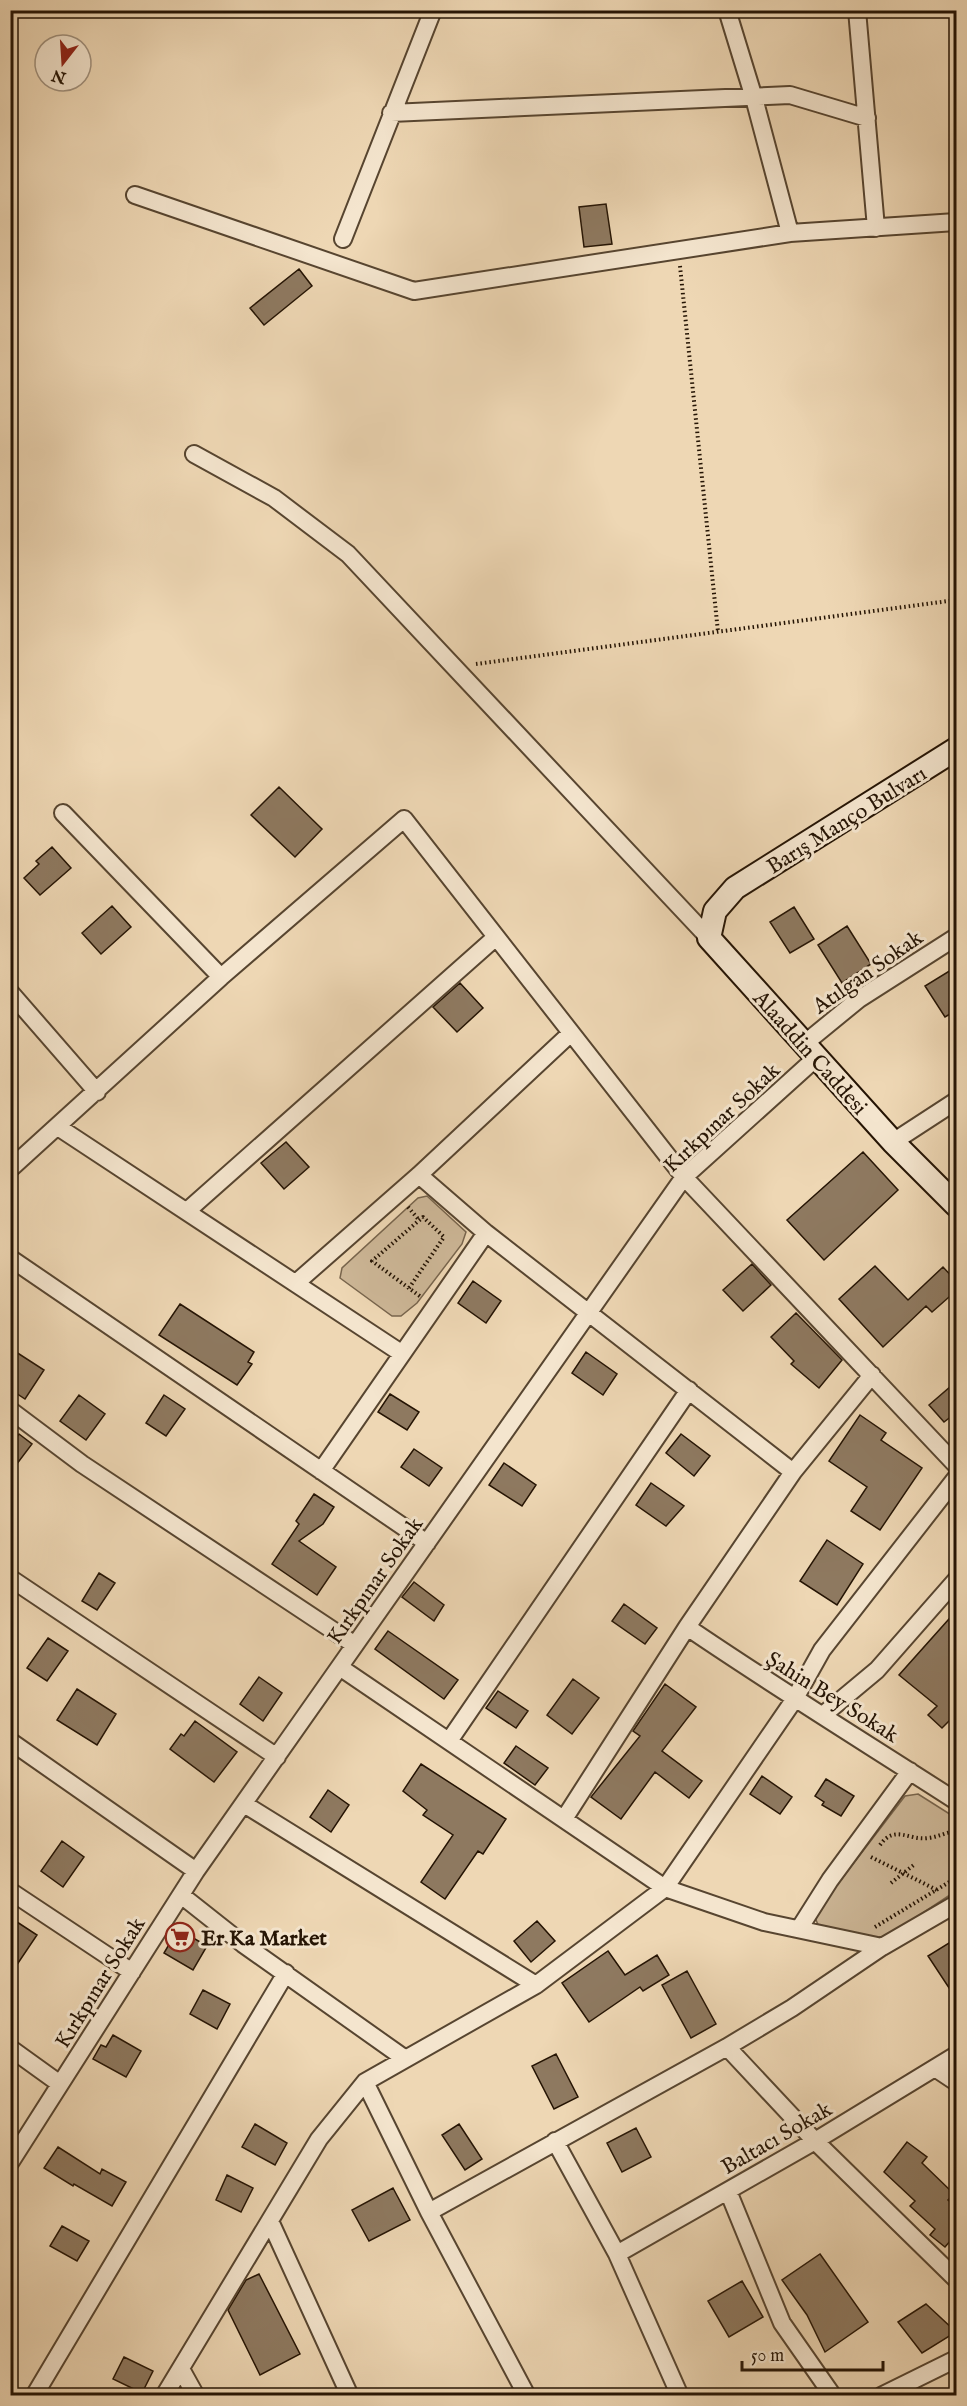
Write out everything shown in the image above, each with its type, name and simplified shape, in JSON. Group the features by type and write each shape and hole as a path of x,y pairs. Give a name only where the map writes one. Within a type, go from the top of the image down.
{"street":[{"path":"343,239 433,10"},
{"path":"727,10 754,98 790,233"},
{"path":"857,10 876,228"},
{"path":"391,113 790,95 867,118"},
{"path":"135,195 414,291 790,233 957,222"},
{"path":"194,454 274,498 348,554 709,938"},
{"name":"Barış Manço Bulvarı","path":"709,938 715,911 735,888 957,749"},
{"path":"63,813 221,977"},
{"path":"10,1169 221,977 404,819 684,1177 957,1465"},
{"path":"187,1211 496,936"},
{"name":"Atılgan Sokak","path":"810,1051 859,999 957,937"},
{"name":"Alaaddin Caddesi","path":"709,938 893,1142 957,1205"},
{"path":"10,992 97,1092"},
{"path":"296,1283 419,1175 571,1033"},
{"name":"Kırkpınar Sokak","path":"10,2163 196,1871 341,1668 684,1177 810,1051"},
{"path":"893,1142 957,1101"},
{"path":"58,1127 401,1353"},
{"path":"419,1175 486,1233 793,1472"},
{"path":"321,1471 486,1233"},
{"path":"10,1258 427,1543"},
{"path":"564,1819 687,1627 793,1472 872,1375"},
{"path":"449,1741 689,1390"},
{"path":"10,1410 82,1464 355,1645"},
{"path":"164,2396 319,2139 365,2082 536,1985 665,1888 794,1700 822,1650 957,1478"},
{"path":"10,1578 277,1756"},
{"path":"823,1715 877,1670 957,1580"},
{"name":"Şahin Bey Sokak","path":"687,1627 794,1700 823,1715 957,1800"},
{"path":"341,1668 665,1888 764,1922 882,1947"},
{"path":"10,1741 196,1871"},
{"path":"799,1929 830,1880 910,1771"},
{"path":"244,1803 536,1985"},
{"path":"10,1891 132,1972"},
{"path":"181,1895 243,1944 404,2058"},
{"path":"429,2212 727,2047 792,2008 882,1947 955,1904"},
{"path":"34,2396 286,1973"},
{"path":"727,2047 815,2141 957,2279"},
{"path":"10,2048 60,2084"},
{"name":"Baltacı Sokak","path":"617,2254 815,2141 957,2055"},
{"path":"936,2067 957,2082"},
{"path":"365,2082 429,2212 527,2396"},
{"path":"555,2141 617,2254 680,2396"},
{"path":"728,2191 782,2323 833,2396"},
{"path":"270,2221 350,2396"},
{"path":"881,2396 957,2359"},
{"path":"181,2369 196,2396"}],"path":[{"path":"679,250 718,632"},
{"path":"455,667 957,600"},
{"path":"408,1207 419,1220"},
{"path":"409,1288 444,1237 423,1216 372,1260 409,1288 422,1297"},
{"path":"864,1866 891,1835 902,1833 927,1839 957,1831"},
{"path":"871,1857 938,1890 955,1904"},
{"path":"891,1883 915,1864"},
{"path":"869,1928 876,1927 957,1878"}],"shaded area":[{"path":"427,1196 466,1232 462,1244 417,1303 401,1316 392,1316 340,1278 342,1268 418,1198"},
{"path":"918,1794 956,1818 956,1891 882,1940 819,1927 814,1915 905,1796"}],"building":[{"path":"606,204 612,244 584,247 579,207"},
{"path":"299,269 312,286 264,325 250,308"},
{"path":"279,787 322,829 295,857 251,815"},
{"path":"52,847 71,868 40,895 24,878 39,864 36,861"},
{"path":"112,906 131,927 101,954 82,933"},
{"path":"794,907 814,939 790,953 770,922"},
{"path":"847,926 871,964 842,983 818,945"},
{"path":"951,970 957,978 957,1010 945,1017 925,986"},
{"path":"460,983 483,1008 457,1032 433,1007"},
{"path":"286,1142 309,1167 284,1189 261,1163"},
{"path":"863,1152 898,1190 824,1260 787,1220"},
{"path":"752,1264 771,1285 743,1311 723,1290"},
{"path":"875,1266 908,1300 943,1267 957,1282 957,1290 932,1312 926,1306 883,1347 839,1299"},
{"path":"473,1281 501,1301 486,1323 458,1303"},
{"path":"180,1304 254,1352 248,1362 252,1364 237,1385 159,1335"},
{"path":"796,1313 842,1360 819,1388 791,1364 794,1361 771,1337"},
{"path":"16,1352 44,1370 25,1399 10,1389 10,1361"},
{"path":"586,1352 617,1374 603,1395 572,1373"},
{"path":"957,1381 957,1412 944,1422 929,1405"},
{"path":"390,1394 419,1412 407,1430 378,1412"},
{"path":"79,1395 105,1414 86,1440 60,1421"},
{"path":"164,1395 185,1409 166,1436 146,1423"},
{"path":"860,1415 886,1433 881,1440 922,1468 880,1530 851,1511 867,1487 829,1461"},
{"path":"19,1434 32,1444 10,1473 10,1446"},
{"path":"681,1434 710,1456 694,1476 666,1453"},
{"path":"414,1449 442,1468 429,1486 401,1467"},
{"path":"504,1463 536,1485 522,1506 489,1485"},
{"path":"651,1483 684,1506 666,1526 636,1505"},
{"path":"314,1494 334,1507 323,1524 299,1541 336,1567 317,1595 272,1564 299,1524 296,1521"},
{"path":"827,1540 863,1564 837,1605 800,1581"},
{"path":"99,1573 115,1583 97,1610 82,1601"},
{"path":"414,1582 444,1605 434,1621 402,1597"},
{"path":"624,1604 657,1628 645,1644 612,1621"},
{"path":"957,1610 957,1713 942,1728 928,1715 937,1706 899,1675"},
{"path":"388,1631 458,1680 444,1699 375,1649"},
{"path":"48,1638 68,1651 47,1681 27,1668"},
{"path":"259,1677 282,1693 263,1721 240,1704"},
{"path":"573,1679 599,1698 572,1734 547,1715"},
{"path":"665,1684 696,1707 662,1751 702,1781 689,1798 655,1772 621,1819 591,1797 640,1736 633,1731"},
{"path":"77,1689 116,1714 97,1745 57,1720"},
{"path":"498,1691 528,1711 516,1728 486,1708"},
{"path":"195,1721 237,1752 214,1782 170,1749"},
{"path":"516,1746 548,1768 535,1785 504,1763"},
{"path":"421,1764 506,1819 483,1854 478,1851 445,1899 421,1882 453,1835 423,1815 427,1810 403,1791"},
{"path":"762,1776 792,1797 780,1814 750,1794"},
{"path":"826,1779 854,1796 841,1816 822,1805 824,1802 815,1796"},
{"path":"328,1790 349,1805 331,1832 310,1817"},
{"path":"62,1841 84,1857 63,1887 41,1871"},
{"path":"537,1921 555,1941 531,1962 514,1941"},
{"path":"17,1922 37,1935 10,1975 10,1931"},
{"path":"178,1929 207,1946 193,1970 164,1953"},
{"path":"957,1938 957,2000 928,1956"},
{"path":"608,1951 625,1975 657,1955 669,1975 643,1991 640,1987 589,2022 562,1983"},
{"path":"687,1971 716,2024 691,2038 662,1985"},
{"path":"203,1990 230,2004 217,2029 190,2014"},
{"path":"113,2035 141,2051 126,2077 93,2059 101,2045 106,2047"},
{"path":"556,2054 578,2097 554,2109 532,2066"},
{"path":"255,2124 287,2143 275,2165 242,2147"},
{"path":"459,2124 482,2159 465,2170 442,2135"},
{"path":"636,2128 651,2157 622,2172 607,2143"},
{"path":"907,2142 927,2157 922,2163 954,2194 948,2200 957,2208 957,2233 945,2247 930,2235 935,2229 910,2206 915,2201 884,2172"},
{"path":"58,2147 100,2174 102,2169 126,2182 112,2206 44,2168"},
{"path":"227,2175 253,2188 241,2212 216,2200"},
{"path":"393,2188 410,2220 369,2241 352,2210"},
{"path":"62,2226 89,2241 77,2261 50,2246"},
{"path":"820,2254 868,2322 825,2352 807,2315 782,2280"},
{"path":"259,2274 300,2354 260,2375 228,2310 246,2280"},
{"path":"742,2281 763,2317 729,2337 708,2301"},
{"path":"926,2304 956,2332 922,2353 898,2322"},
{"path":"124,2357 153,2371 142,2393 113,2379"}],"place":[{"name":"Er Ka Market","path":"180,1937"}]}
